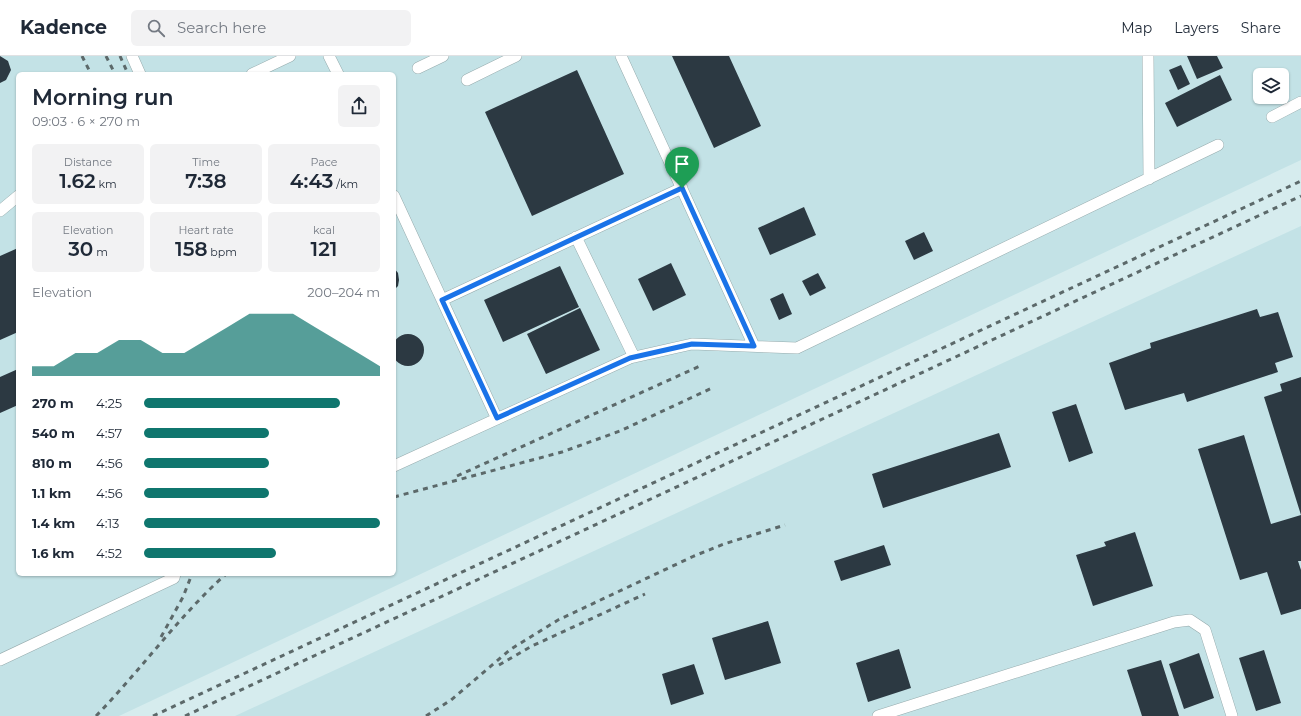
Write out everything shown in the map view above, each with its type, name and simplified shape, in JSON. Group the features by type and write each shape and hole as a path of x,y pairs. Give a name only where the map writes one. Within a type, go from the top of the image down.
{"lane":[{"path":"132,56 139,72"},
{"path":"256,72 290,56"},
{"path":"329,56 337,72"},
{"path":"418,68 443,56"},
{"path":"467,80 516,56"},
{"path":"621,56 754,346"},
{"path":"1148,56 1148,179"},
{"path":"1272,117 1301,102"},
{"path":"396,465 634,357 692,344 797,348 1218,145"},
{"path":"442,300 682,188"},
{"path":"0,211 16,198"},
{"path":"396,200 497,418"},
{"path":"576,237 634,357"},
{"path":"0,660 175,576"},
{"path":"878,716 1174,622 1190,620 1205,630 1232,716"}],"shaded area":[{"path":"0,56 1301,56 1301,160 119,716 0,716"},
{"path":"1301,226 1301,716 235,716"}],"building":[{"path":"0,56 8,61 11,70 6,80 0,83"},
{"path":"672,56 729,56 761,126 714,148"},
{"path":"1187,56 1217,56 1223,68 1197,79"},
{"path":"1181,65 1190,84 1178,90 1169,70"},
{"path":"577,70 624,174 532,216 485,112"},
{"path":"1220,75 1232,100 1177,127 1165,103"},
{"path":"804,207 816,235 770,255 758,228"},
{"path":"924,232 933,251 914,260 905,241"},
{"path":"16,249 16,333 0,340 0,256"},
{"path":"671,263 686,295 653,311 638,279"},
{"path":"560,266 579,307 503,342 484,300"},
{"path":"396,270 399,280 396,288"},
{"path":"818,273 826,288 810,296 802,281"},
{"path":"783,293 792,314 779,320 770,299"},
{"path":"580,308 600,350 546,374 527,334"},
{"path":"1257,309 1260,317 1278,312 1293,357 1275,363 1278,372 1187,402 1184,393 1125,410 1109,363 1151,348 1150,343"},
{"path":"402,335 414,335 421,341 424,347 423,356 414,365 405,366 396,360 396,340"},
{"path":"16,370 16,406 0,413 0,377"},
{"path":"1301,377 1301,515 1264,397 1282,391 1280,384"},
{"path":"1076,404 1093,453 1069,462 1052,412"},
{"path":"999,433 1011,467 883,508 872,474"},
{"path":"1244,435 1271,524 1301,515 1301,561 1298,561 1301,570 1301,609 1281,615 1267,572 1240,580 1198,449"},
{"path":"1135,532 1153,586 1093,606 1076,555 1106,546 1104,542"},
{"path":"884,545 891,565 841,581 834,561"},
{"path":"768,621 781,663 725,680 712,638"},
{"path":"899,649 911,688 868,702 856,663"},
{"path":"1264,650 1281,703 1256,711 1239,658"},
{"path":"1199,653 1214,698 1184,709 1169,664"},
{"path":"1161,660 1179,716 1142,716 1127,670"},
{"path":"694,664 704,694 671,705 662,674"}],"railway":[{"path":"82,56 90,72"},
{"path":"106,56 114,72"},
{"path":"120,56 127,72"},
{"path":"153,716 1301,181"},
{"path":"185,716 1301,196"},
{"path":"457,476 700,366"},
{"path":"396,496 562,452 620,431 712,388"},
{"path":"426,716 451,700 511,649 558,620 694,556 724,544 785,525"},
{"path":"161,637 183,597 191,576"},
{"path":"96,716 192,608 224,576"},
{"path":"499,665 532,646 645,594"}],"route":[{"path":"682,188 754,346 692,344 630,358 497,418 442,300 682,188"}]}
